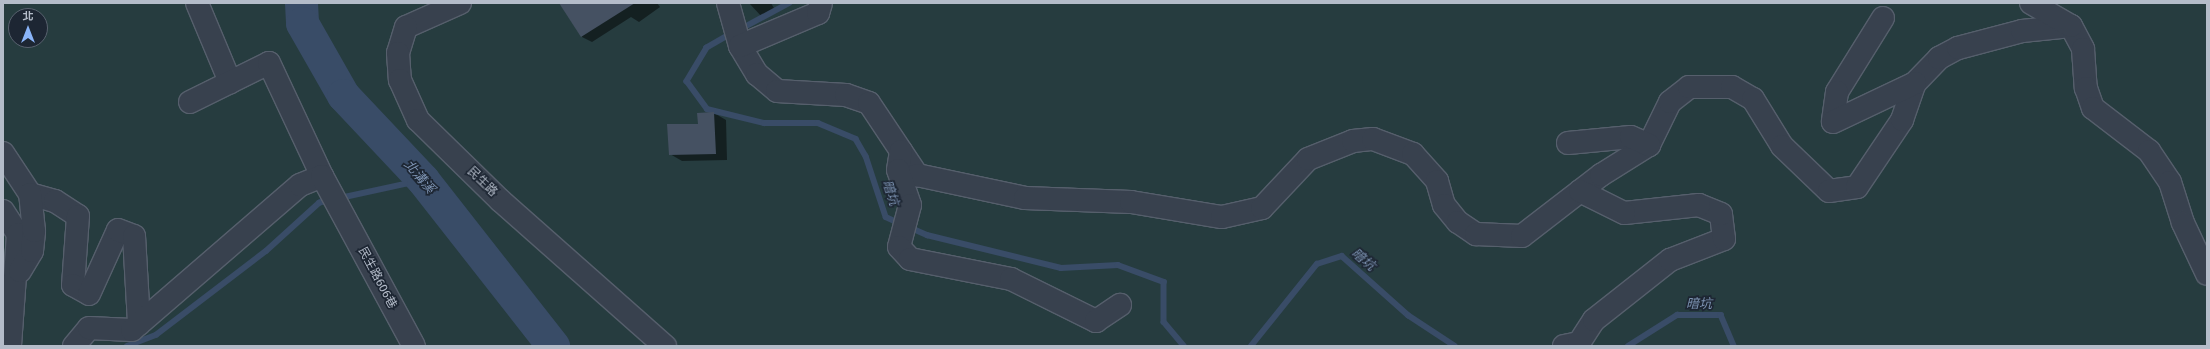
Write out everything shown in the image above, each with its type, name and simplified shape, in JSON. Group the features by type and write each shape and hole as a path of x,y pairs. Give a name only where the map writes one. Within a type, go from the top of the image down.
{"street":[{"path":"190,102 230,82 197,3"},
{"name":"民生路","path":"460,3 406,28 398,53 400,80 418,120 501,201 664,346"},
{"path":"728,3 740,46 757,74 777,91 846,95 869,103 917,175 1025,198 1131,202 1222,217 1262,208 1308,159 1353,141 1373,139 1413,154 1437,181 1444,205 1458,222 1476,234 1522,236 1580,191 1649,145 1670,102 1689,86 1732,86 1753,99 1782,146 1829,191 1857,186 1902,120 1915,82"},
{"path":"740,46 818,13 821,3"},
{"path":"2032,3 2071,26 2082,49 2086,88 2093,108 2149,151 2170,182 2183,223 2207,274"},
{"path":"1883,18 1837,92 1833,122 1915,82 1939,58 1958,48 2022,31 2071,26"},
{"name":"民生路606巷","path":"230,82 269,63 325,182 414,346"},
{"path":"1568,143 1631,137 1649,145"},
{"path":"901,151 898,170 910,205 899,247 910,259 1011,279 1096,321 1120,305"},
{"path":"3,153 30,194 34,231 32,251 14,281"},
{"path":"74,346 89,328 132,330 300,185 325,182"},
{"path":"1564,346 1579,343 1594,320 1670,260 1724,239 1721,214 1699,205 1624,213 1580,191"},
{"path":"30,194 55,201 78,216 72,285 89,294 118,230 134,236 139,324"},
{"path":"3,212 18,234 10,346"}],"green space":[{"path":"3,3 2207,3 2207,346 3,346"}],"building":[{"path":"559,3 635,3 581,37"},
{"path":"714,112 716,154 669,155 667,124 698,124 697,113"}],"waterway":[{"name":"北溝溪","path":"301,3 302,23 343,95 423,180 553,346"},
{"name":"暗坑","path":"741,29 789,3"},
{"name":"暗坑","path":"731,34 707,48 687,81 707,109 764,123 818,123 856,139 866,156 886,217 901,224"},
{"path":"340,198 423,180"},
{"path":"127,346 156,335 266,251 319,203 329,200"},
{"name":"暗坑","path":"909,227 927,235 1061,268 1118,265 1164,282 1164,322 1184,346"},
{"name":"暗坑","path":"1251,346 1317,264 1342,256 1408,315 1455,346"},
{"name":"暗坑","path":"1628,346 1677,315 1721,315 1734,346"}]}
